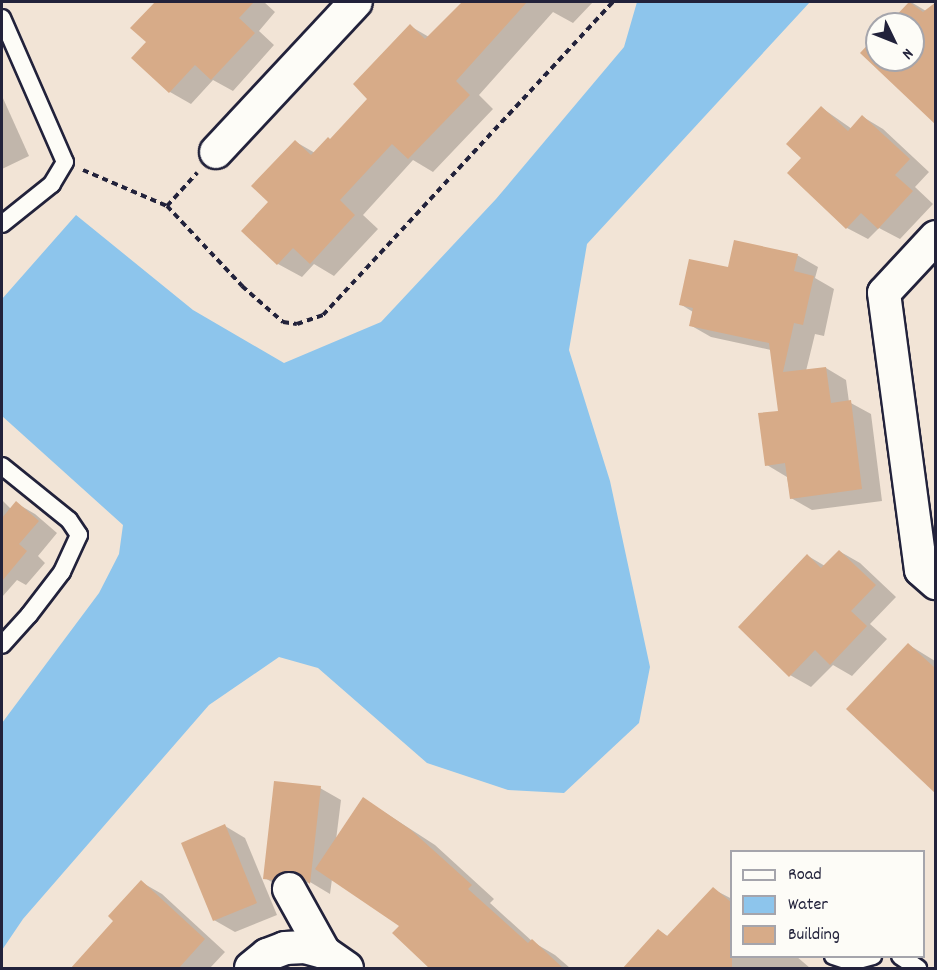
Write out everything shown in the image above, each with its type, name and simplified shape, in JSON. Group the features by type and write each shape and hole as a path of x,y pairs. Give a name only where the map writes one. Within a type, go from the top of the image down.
{"street":[{"path":"216,152 354,2"},
{"path":"936,237 884,293 921,570 936,583"},
{"path":"289,889 335,960"},
{"path":"251,969 267,955 285,948 305,947 335,960"}],"lane":[{"path":"2,18 65,162 52,184 2,224"},
{"path":"2,466 69,520 79,535 62,572 29,615 2,645"},
{"path":"836,958 851,962 869,958"},
{"path":"902,958 918,969"}],"path":[{"path":"65,162 167,206 242,286 283,322 297,324 323,315 612,2"},
{"path":"167,206 216,152"}],"water":[{"path":"637,2 810,2 587,244 569,350 610,481 650,667 639,723 564,793 508,790 427,763 318,668 279,657 209,705 23,919 2,950 2,723 99,593 119,554 123,525 2,416 2,299 76,215 193,310 284,363 381,322 496,199 624,47"}],"building":[{"path":"155,2 254,2 239,18 255,33 211,80 195,65 169,93 131,58 146,42 130,28"},
{"path":"462,2 527,2 456,81 470,95 408,159 392,144 340,200 355,215 310,264 293,248 277,265 241,231 268,202 251,186 295,140 311,155 328,137 330,139 367,99 353,84 410,24 425,39"},
{"path":"909,2 923,12 899,12"},
{"path":"936,2 936,125 880,72 925,72 925,12 923,12"},
{"path":"865,48 865,58 860,53"},
{"path":"821,106 848,131 862,115 910,159 895,175 913,191 878,229 861,213 846,229 787,173 801,158 786,144"},
{"path":"734,240 798,254 794,271 814,276 803,325 794,323 783,372 826,367 831,403 851,400 862,489 790,499 785,463 765,466 758,413 778,411 769,343 689,326 693,308 679,305 689,259 728,267"},
{"path":"16,501 39,521 19,544 27,551 2,581 2,518"},
{"path":"839,550 876,585 851,611 867,626 830,665 815,650 789,677 738,627 807,554 821,568"},
{"path":"908,643 936,669 936,794 846,709"},
{"path":"274,781 321,786 310,884 299,874 290,871 281,873 273,880 263,879"},
{"path":"363,797 411,830 472,885 468,889 528,943 532,939 564,969 430,969 392,933 399,926 315,869"},
{"path":"225,824 257,903 213,921 181,843"},
{"path":"141,880 205,939 178,969 70,969 113,921 108,916"},
{"path":"713,887 730,901 732,969 622,969 658,929 667,936"}]}
